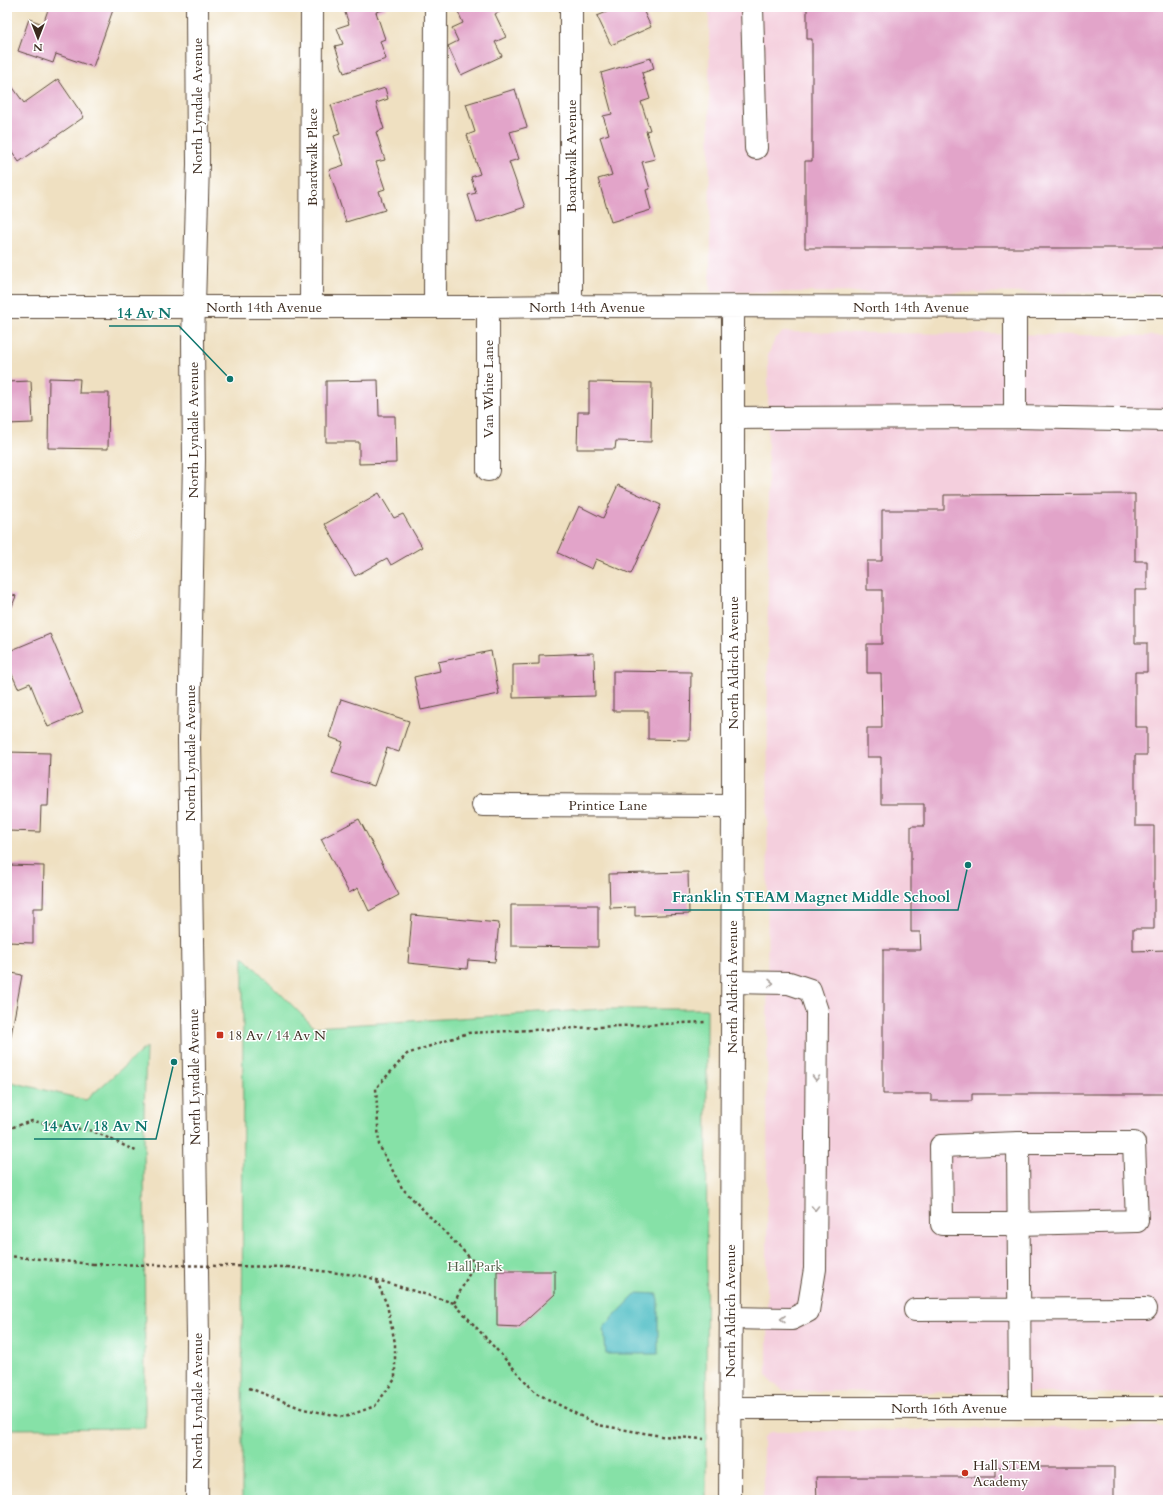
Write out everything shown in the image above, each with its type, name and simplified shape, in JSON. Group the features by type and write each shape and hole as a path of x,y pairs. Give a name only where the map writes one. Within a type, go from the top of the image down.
{"street":[{"name":"North Lyndale Avenue","path":"197,7 198,164 194,308 194,459 189,740 198,1338 197,1500"},
{"name":"Boardwalk Place","path":"311,307 312,7"},
{"path":"435,307 436,7"},
{"name":"Boardwalk Avenue","path":"572,7 572,306"},
{"path":"752,7 756,148"},
{"name":"North 14th Avenue","path":"7,308 488,308 572,306 1168,307"},
{"name":"North Aldrich Avenue","path":"730,1500 733,806 733,307"},
{"path":"1015,307 1015,417"},
{"name":"Van White Lane","path":"488,308 488,470"},
{"path":"733,418 1015,417 1168,420"},
{"name":"Printice Lane","path":"483,805 733,806"},
{"path":"730,1318 792,1320 808,1311 815,1269 817,1019 817,1011 810,990 789,983 732,982"},
{"path":"1018,1143 1020,1408"},
{"path":"1018,1143 1134,1143 1137,1221 942,1224 941,1146 1018,1143"},
{"path":"915,1310 1019,1311 1146,1309"},
{"name":"North 16th Avenue","path":"730,1408 1168,1408"}],"path":[{"path":"454,1303 475,1263 402,1188 379,1145 376,1088 407,1054 468,1033 707,1022"},
{"path":"7,1129 32,1120 94,1131 138,1152"},
{"path":"7,1256 94,1264 287,1268 364,1276 376,1279 454,1303 536,1393 598,1424 661,1436 708,1439"},
{"path":"249,1388 303,1409 345,1417 375,1406 395,1379 395,1343 387,1305 376,1279"}],"shaded area":[{"path":"709,7 1168,7 1168,293 710,292"},
{"path":"783,332 1168,336 1168,1394 785,1391 772,1383 767,1375 768,355 775,339"},
{"name":"Hall STEM Academy","path":"1168,1426 1168,1500 763,1500 763,1438 770,1432"}],"green space":[{"name":"Hall Park","path":"243,956 314,1027 603,1009 707,1009 706,1500 242,1500"},
{"path":"146,1047 144,1114 145,1428 7,1429 7,1081 86,1100"}],"water":[{"path":"637,1293 658,1294 658,1354 606,1354 604,1327"}],"building":[{"path":"49,7 114,7 93,67 56,54 53,63 18,51 29,19 43,24"},
{"path":"343,7 385,7 386,9 376,12 385,39 380,41 386,59 344,73 335,46 343,44 337,28 349,24"},
{"path":"456,7 509,7 495,14 506,37 495,42 502,56 461,75 448,46 458,41 452,28 463,23"},
{"path":"605,7 655,7 644,12 651,27 611,45 597,16 607,12"},
{"path":"807,7 1168,7 1168,248 805,248 805,161 812,161 812,39 807,39"},
{"path":"651,58 654,69 642,73 650,99 641,102 650,130 646,131 655,159 642,162 650,189 646,190 651,210 611,222 598,179 612,175 600,137 609,134 603,116 612,114 601,73"},
{"path":"58,79 84,117 19,162 7,144 7,84 9,82 24,103"},
{"path":"385,88 388,99 376,103 384,129 376,132 385,160 376,162 385,189 379,191 385,210 346,222 329,170 344,165 334,136 340,134 331,105"},
{"path":"515,89 527,127 510,132 519,159 509,162 525,207 477,223 468,195 476,193 471,177 480,174 467,135 475,132 466,104"},
{"path":"49,378 80,379 79,393 109,393 108,449 48,448"},
{"path":"378,380 379,416 395,416 396,463 359,464 359,442 326,442 326,381"},
{"path":"31,381 33,423 7,424 7,382"},
{"path":"589,382 652,383 651,442 616,441 615,449 577,449 578,412 589,412"},
{"path":"618,485 661,505 631,574 596,559 592,569 558,553 579,506 603,518"},
{"path":"379,493 394,518 403,514 422,547 391,565 387,558 355,576 325,524"},
{"path":"1135,494 1135,561 1147,561 1147,590 1135,590 1135,643 1147,643 1147,672 1135,672 1135,727 1147,727 1147,755 1135,755 1135,826 1154,826 1154,929 1133,929 1133,951 1168,950 1168,1094 972,1094 972,1101 931,1101 931,1094 883,1094 883,950 921,950 920,932 911,932 911,826 924,826 924,804 881,804 881,757 867,757 867,728 882,728 881,673 867,673 867,644 882,644 882,590 867,590 867,561 882,561 882,510 944,510 944,495"},
{"path":"7,593 16,596 7,619"},
{"path":"50,634 83,712 48,727 30,683 18,688 7,663 7,652"},
{"path":"491,651 499,694 421,710 414,677 440,671 438,662"},
{"path":"594,653 595,696 513,698 513,665 539,664 539,655"},
{"path":"613,671 691,672 690,740 648,739 648,711 613,711"},
{"path":"341,699 409,721 399,752 387,748 374,786 332,773 343,742 329,737"},
{"path":"7,752 50,753 48,806 41,806 40,832 7,831"},
{"path":"359,819 399,895 369,911 358,888 349,893 321,839"},
{"path":"7,865 44,866 43,908 33,908 33,943 7,942"},
{"path":"688,872 689,914 635,916 635,907 610,908 609,874"},
{"path":"511,905 598,905 598,947 511,946"},
{"path":"412,915 499,923 495,962 468,960 467,969 408,963"},
{"path":"7,972 22,975 8,1052 7,1052"},
{"path":"497,1271 555,1271 555,1294 519,1327 497,1326"},
{"path":"996,1467 1114,1467 1114,1500 817,1500 816,1477 996,1477"}],"place":[{"name":"14 Av N","path":"230,379"},
{"name":"Franklin STEAM Magnet Middle School","path":"968,865"},
{"name":"18 Av / 14 Av N","path":"220,1035"},
{"name":"14 Av / 18 Av N","path":"174,1062"},
{"name":"Hall STEM Academy","path":"965,1473"}]}
